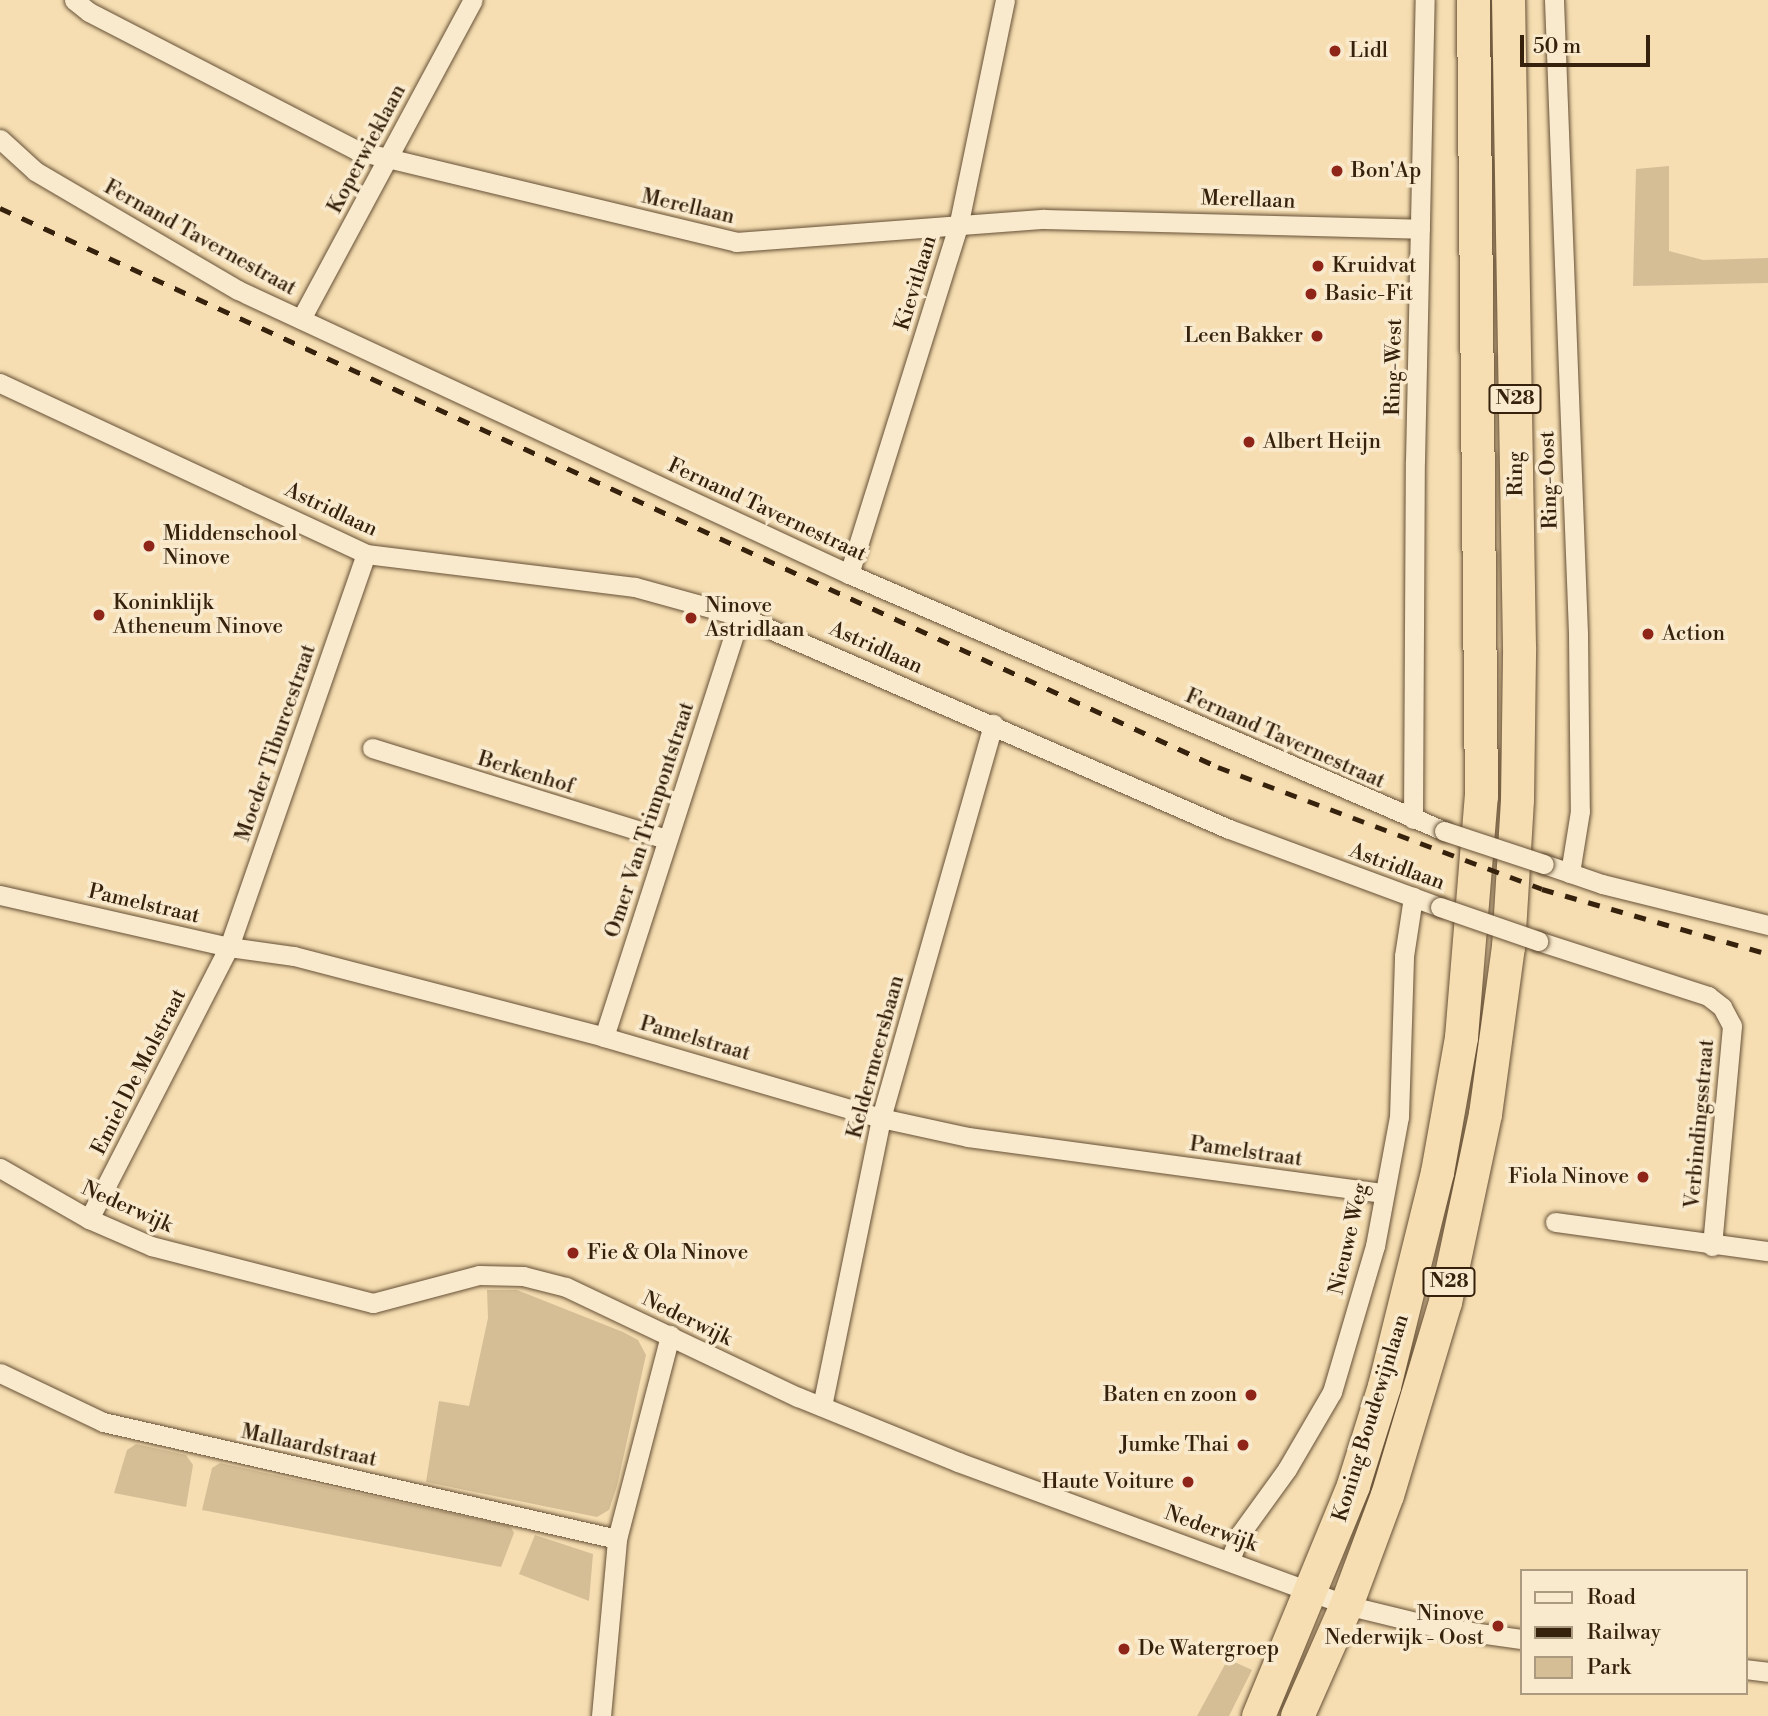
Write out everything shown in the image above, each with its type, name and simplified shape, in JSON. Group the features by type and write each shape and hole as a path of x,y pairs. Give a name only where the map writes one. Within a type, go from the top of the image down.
{"highway":[{"name":"Ring","path":"1472,942 1481,796 1473,0"},
{"name":"Ring","path":"1508,0 1519,648 1517,799 1523,944"},
{"name":"Koning Boudewijnlaan","path":"1258,1716 1312,1592 1353,1485 1410,1291 1450,1105 1472,942"},
{"name":"Koning Boudewijnlaan","path":"1297,1716 1346,1605 1387,1495 1444,1302 1523,944"}],"street":[{"name":"Merellaan","path":"74,0 89,12 355,150 736,242 1044,219 1420,229"},
{"name":"Koperwieklaan","path":"301,319 472,0"},
{"name":"Kievitlaan","path":"849,574 958,227 1005,0"},
{"name":"Ring-West","path":"1413,820 1425,0"},
{"name":"Ring-Oost","path":"1554,0 1578,634 1580,793 1570,873"},
{"name":"Fernand Tavernestraat","path":"0,139 46,177 238,290 849,574 1413,820 1570,873"},
{"name":"Astridlaan","path":"0,383 366,554 635,587 740,616 1229,829 1440,907 1523,944 1708,996 1721,1007"},
{"name":"Moeder Tiburcestraat","path":"229,947 366,554"},
{"name":"Omer Van Trimpontstraat","path":"604,1037 740,616"},
{"name":"Keldermeersbaan","path":"822,1406 881,1118 993,724"},
{"name":"Berkenhof","path":"372,748 666,839"},
{"path":"1570,873 1768,925"},
{"name":"Pamelstraat","path":"0,895 229,947 294,956 604,1037 881,1118 968,1137 1383,1193"},
{"name":"Nieuwe Weg","path":"1230,1560 1240,1534 1287,1469 1332,1392 1375,1246 1399,1117 1404,956 1413,897"},
{"name":"Emiel De Molstraat","path":"89,1219 229,947"},
{"name":"Verbindingsstraat","path":"1712,1246 1731,1026 1721,1007"},
{"name":"Nederwijk","path":"0,1168 89,1219 151,1246 373,1303 479,1275 523,1276 566,1287 822,1406 958,1462 1230,1560 1346,1605 1437,1628 1520,1639"},
{"path":"1555,1222 1712,1246 1768,1251"},
{"path":"601,1716 617,1539 670,1335"},
{"name":"Mallaardstraat","path":"0,1373 103,1422 617,1539"},
{"path":"1747,1669 1768,1672"}],"green space":[{"path":"1669,166 1669,251 1703,260 1768,258 1768,283 1633,286 1636,169"},
{"path":"487,1290 517,1290 623,1332 638,1340 646,1355 617,1486 609,1510 597,1517 426,1482 439,1401 469,1406 488,1318"},
{"path":"136,1444 186,1455 193,1465 186,1507 114,1493 127,1450"},
{"path":"220,1463 510,1526 514,1533 501,1567 202,1510 212,1468"},
{"path":"535,1535 593,1554 589,1601 519,1574"},
{"path":"1228,1659 1252,1670 1229,1716 1197,1716"}],"railway":[{"path":"0,208 1218,767 1542,889 1768,954"}],"place":[{"name":"Lidl","path":"1335,51"},
{"name":"Bon'Ap","path":"1337,171"},
{"name":"Kruidvat","path":"1318,266"},
{"name":"Basic-Fit","path":"1311,294"},
{"name":"Leen Bakker","path":"1317,336"},
{"name":"Albert Heijn","path":"1249,442"},
{"name":"Middenschool Ninove","path":"149,546"},
{"name":"Koninklijk Atheneum Ninove","path":"99,615"},
{"name":"Ninove Astridlaan","path":"691,618"},
{"name":"Action","path":"1648,634"},
{"name":"Fiola Ninove","path":"1643,1177"},
{"name":"Fie & Ola Ninove","path":"573,1253"},
{"name":"Baten en zoon","path":"1251,1395"},
{"name":"Jumke Thai","path":"1243,1445"},
{"name":"Haute Voiture","path":"1188,1482"},
{"name":"Ninove Nederwijk - Oost","path":"1498,1626"},
{"name":"De Watergroep","path":"1124,1649"}]}
